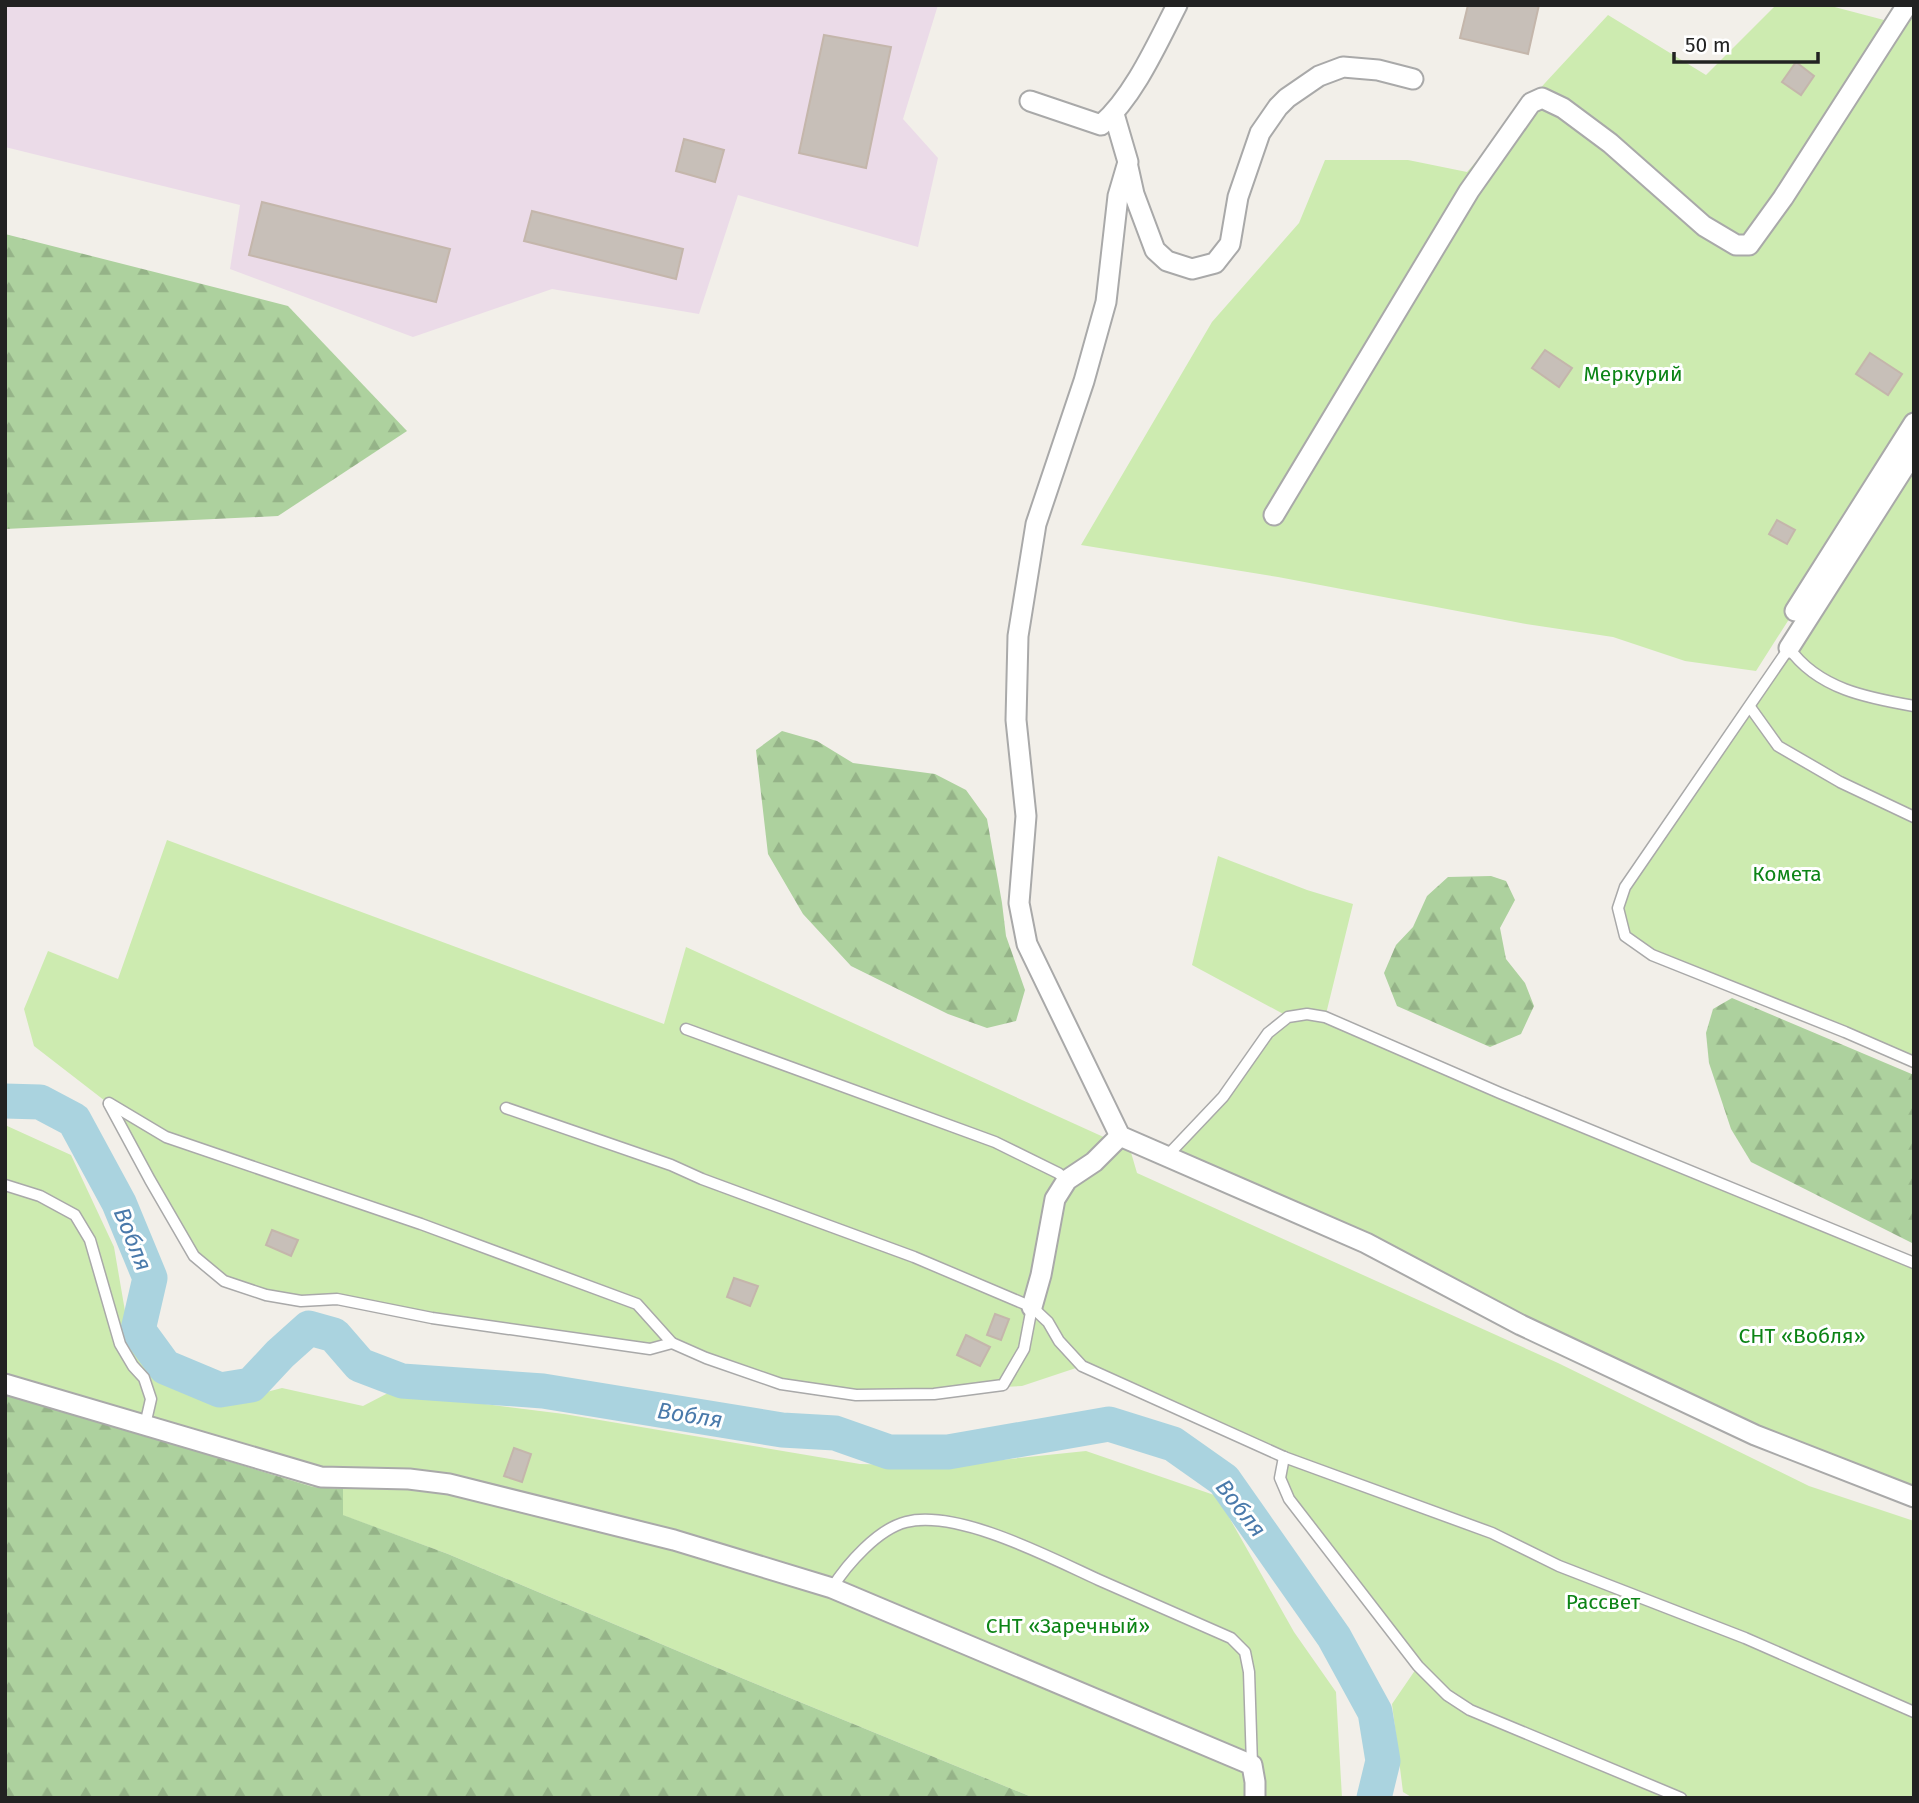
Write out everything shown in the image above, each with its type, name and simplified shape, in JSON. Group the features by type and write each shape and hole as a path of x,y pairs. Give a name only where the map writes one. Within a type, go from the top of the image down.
{"street":[{"path":"1030,101 1101,125 1114,114 1151,57 1177,5"},
{"path":"1274,515 1469,191 1531,103 1542,98 1563,107 1610,143 1704,226 1736,245 1749,245 1783,198 1907,5"},
{"path":"1114,114 1134,194 1155,250 1167,261 1192,269 1215,263 1230,244 1238,197 1260,133 1287,98 1319,76 1343,67 1378,70 1413,79"},
{"path":"1128,162 1118,196 1106,302 1084,381 1035,524 1018,636 1016,720 1026,816 1019,903 1027,944 1120,1136 1366,1243 1521,1325 1755,1435 1914,1497"},
{"path":"1795,611 1914,423"},
{"path":"1790,648 1912,458"},
{"path":"1032,1307 1041,1275 1055,1199 1067,1180 1094,1162 1120,1136"},
{"path":"5,1384 321,1477 409,1479 449,1484 674,1540 832,1588 1252,1765 1255,1798"}],"lane":[{"path":"1914,706 1870,699 1821,680 1798,661 1790,648 1625,887 1618,908 1625,936 1652,955 1914,1062"},
{"path":"1749,707 1778,746 1840,782 1914,817"},
{"path":"1167,1156 1223,1097 1268,1033 1288,1017 1307,1014 1325,1017 1525,1104 1914,1263"},
{"path":"686,1029 995,1142 1067,1180"},
{"path":"672,1343 650,1349 432,1318 337,1299 300,1301 265,1295 224,1281 194,1256 149,1180 109,1104 166,1137 421,1224 637,1304 672,1343 781,1384 856,1395 934,1394 1003,1385 1024,1349 1032,1307"},
{"path":"506,1108 671,1165 702,1179 914,1257 1032,1307 1048,1322 1059,1341 1082,1366 1284,1457 1492,1533 1559,1566 1745,1638 1914,1712"},
{"path":"5,1185 40,1196 75,1215 90,1240 120,1344 144,1378 151,1399 145,1425"},
{"path":"1284,1457 1279,1478 1289,1499 1418,1666 1447,1695 1470,1710 1681,1798"},
{"path":"832,1588 844,1569 875,1538 904,1522 927,1519 954,1522 1009,1540 1231,1638 1245,1651 1249,1672 1252,1765"}],"shaded area":[{"path":"5,5 938,5 903,119 938,158 918,247 738,195 699,314 552,289 413,337 230,269 240,205 5,147"}],"green space":[{"name":"Меркурий","path":"1776,5 1827,5 1903,25 1914,12 1914,423 1756,671 1685,661 1613,637 1081,545 1212,322 1299,223 1325,160 1408,160 1467,172 1608,15 1706,75"},
{"path":"5,234 288,306 407,431 278,516 5,529"},
{"name":"Комета","path":"1914,452 1914,1062 1652,955 1625,936 1618,908 1625,887"},
{"path":"782,731 817,741 853,763 935,774 966,790 987,819 1006,936 1025,990 1016,1021 987,1028 948,1014 851,966 803,914 768,854 756,750"},
{"name":"Рассвет","path":"167,840 664,1024 686,947 1130,1149 1137,1173 1558,1363 1809,1486 1914,1521 1914,1798 1413,1798 1403,1792 1392,1704 1418,1666 1280,1478 1283,1456 1082,1366 1022,1386 856,1395 781,1384 672,1343 650,1349 337,1299 301,1301 224,1281 194,1256 109,1104 34,1046 24,1009 48,951 118,979"},
{"name":"СНТ «Вобля»","path":"1218,856 1307,890 1353,904 1325,1018 1914,1263 1914,1497 1167,1156 1287,1016 1192,965"},
{"path":"1491,876 1506,881 1515,900 1500,928 1506,959 1525,983 1534,1006 1521,1034 1490,1047 1397,1006 1384,973 1396,945 1413,927 1427,896 1448,877"},
{"path":"1732,998 1914,1075 1914,1244 1751,1162 1731,1129 1709,1063 1706,1033 1713,1009"},
{"name":"СНТ «Заречный»","path":"5,1125 71,1155 114,1247 131,1346 162,1376 236,1400 282,1388 363,1406 390,1392 564,1414 860,1464 943,1466 1086,1451 1217,1496 1294,1632 1336,1692 1342,1798 1034,1798 448,1554 342,1515 343,1489 313,1487 5,1393"},
{"path":"5,1393 313,1487 343,1489 343,1515 448,1554 1034,1798 5,1798"}],"building":[{"path":"1468,5 1539,5 1528,54 1460,38"},
{"path":"824,35 891,47 866,168 799,153"},
{"path":"1796,62 1814,76 1801,95 1782,82"},
{"path":"684,139 724,150 715,182 676,171"},
{"path":"262,202 450,249 436,302 249,255"},
{"path":"532,211 683,249 676,279 524,241"},
{"path":"1545,350 1572,368 1559,387 1532,368"},
{"path":"1870,353 1902,374 1888,395 1856,374"},
{"path":"1777,520 1795,530 1787,544 1769,534"},
{"path":"272,1230 298,1240 291,1256 266,1245"},
{"path":"734,1278 758,1286 750,1306 727,1297"},
{"path":"995,1314 1009,1319 1001,1340 987,1335"},
{"path":"966,1335 990,1347 980,1366 957,1355"},
{"path":"514,1448 531,1454 522,1482 504,1476"}],"waterway":[{"name":"Вобля","path":"5,1101 40,1102 74,1120 119,1203 150,1278 138,1330 165,1367 220,1390 251,1385 309,1328 334,1335 360,1365 402,1381 543,1391 782,1430 835,1433 889,1452 948,1452 1109,1424 1173,1444 1224,1480 1334,1637 1375,1712 1383,1761 1374,1798"}]}
